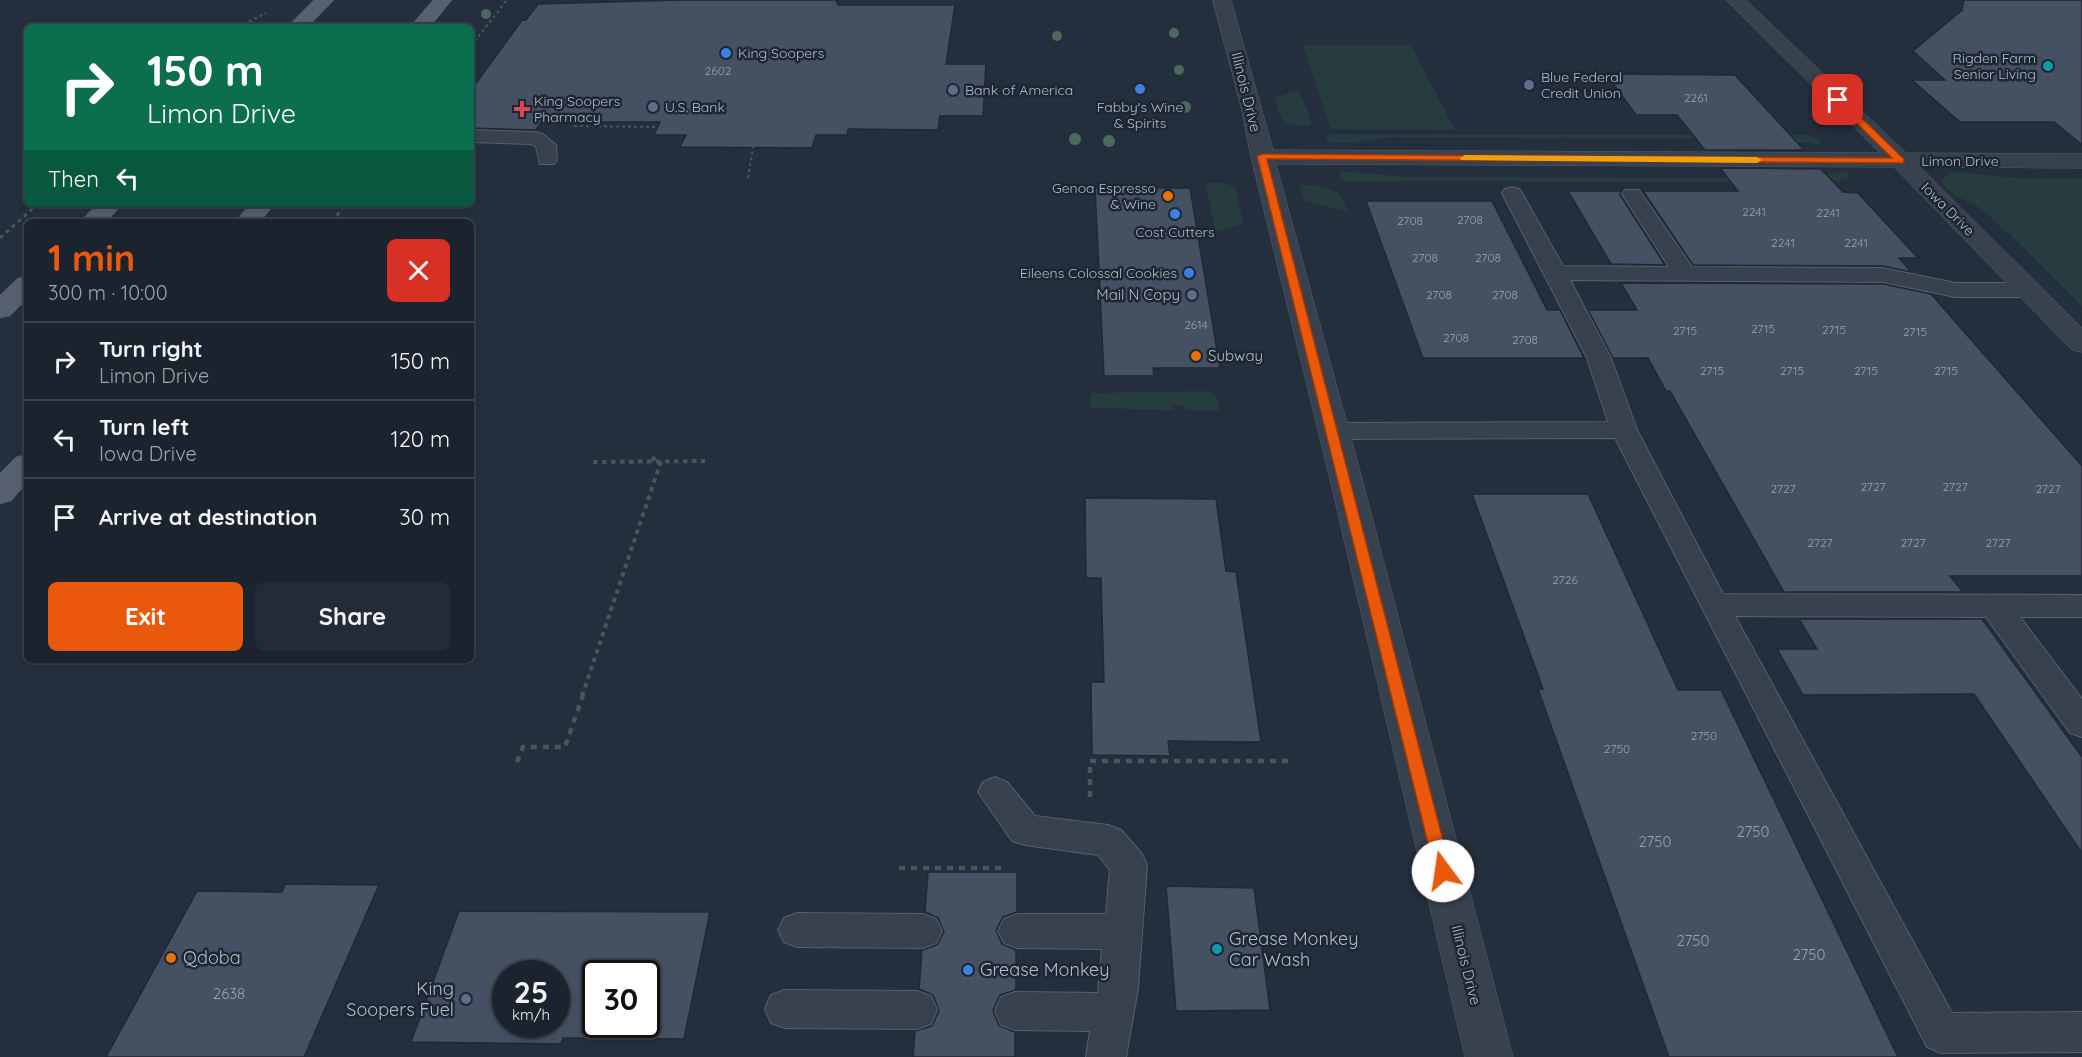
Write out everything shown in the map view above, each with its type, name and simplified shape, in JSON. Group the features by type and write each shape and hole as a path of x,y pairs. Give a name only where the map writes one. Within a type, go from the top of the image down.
{"main road":[{"path":"300,24 325,0"},
{"path":"423,24 443,0"},
{"path":"95,219 108,207"},
{"path":"250,219 260,207"},
{"path":"0,310 24,287"},
{"path":"0,493 24,467"}],"street":[{"name":"Illinois Drive","path":"1222,0 1252,106 1262,156 1489,1057"},
{"name":"Iowa Drive","path":"1735,0 1900,161 2082,344"},
{"name":"Limon Drive","path":"1262,156 2082,161"}],"lane":[{"path":"474,136 536,138 546,145 547,160"},
{"path":"1512,193 1599,358 1624,430 1941,1033 2082,1032"},
{"path":"1632,194 1685,274"},
{"path":"1555,273 1883,275 1955,290 2028,290"},
{"path":"1333,432 1624,430"},
{"path":"1714,605 2082,606"},
{"path":"1995,606 2082,724"},
{"path":"995,792 1025,830 1108,841 1129,865 1115,1012 1106,1057"},
{"path":"797,930 923,931"},
{"path":"1017,931 1124,932"},
{"path":"785,1009 917,1010"},
{"path":"1015,1011 1115,1012"}],"path":[{"path":"474,42 507,0"},
{"path":"244,24 268,12"},
{"path":"748,178 753,147"},
{"path":"0,238 35,207"},
{"path":"334,219 344,207"},
{"path":"653,461 655,454"},
{"path":"517,762 523,747 565,747 661,461"},
{"path":"593,462 705,461"},
{"path":"1090,807 1090,761 1288,761"},
{"path":"899,868 1014,868"}],"green space":[{"path":"1303,45 1411,45 1455,130 1331,129"},
{"path":"1299,90 1312,124 1309,125 1292,125 1282,120 1275,98"},
{"path":"1327,134 1807,135 1817,138 1821,144 1763,139 1387,137 1351,143 1331,143 1326,138"},
{"path":"1340,171 1409,177 1797,178 1848,171 1848,178 1839,181 1801,182 1345,181 1340,178"},
{"path":"1949,173 2026,179 2082,179 2082,306 1994,220 1976,206 1948,190 1942,179"},
{"path":"1226,183 1236,189 1243,223 1215,232 1206,185"},
{"path":"1299,185 1323,187 1336,192 1345,203 1348,212 1304,201"},
{"path":"1205,391 1213,393 1218,399 1219,411 1185,410 1184,406 1173,406 1173,410 1094,408 1090,406 1091,395 1094,393"}],"building":[{"path":"680,0 836,0 838,5 955,5 946,64 986,64 983,116 940,116 938,130 848,129 847,135 816,135 812,148 680,147 686,135 654,135 660,122 541,122 536,130 474,128 474,86 522,20 526,20 538,4"},
{"name":"Rigden Farm Senior Living","path":"1964,0 2082,0 2082,145 2054,122 1960,122 1912,80 1945,80 1913,51 1962,10"},
{"path":"1606,74 1735,75 1804,150 1705,150 1677,115 1636,115"},
{"path":"1720,168 1821,169 1843,192 1858,193 1918,258 1899,258 1911,272 1883,266 1693,265 1643,191 1738,191"},
{"path":"1095,188 1190,188 1220,368 1153,368 1154,376 1104,376"},
{"path":"1568,191 1621,191 1620,195 1665,265 1611,264"},
{"path":"1366,201 1492,201 1547,310 1560,310 1584,358 1423,358"},
{"path":"1621,283 1883,284 1931,294 2082,466 2082,576 1950,576 1963,592 1784,592 1670,391 1666,391 1648,358 1613,358 1588,310 1637,310"},
{"path":"1472,494 1588,494 1678,690 1721,690 1898,1057 1669,1057 1538,689 1543,689"},
{"path":"1085,498 1216,499 1226,571 1236,572 1261,742 1168,741 1170,756 1092,755 1091,682 1104,682 1101,578 1086,578"},
{"path":"1799,619 1982,619 2082,757 2082,853 1974,694 1803,695 1777,649 1817,649"},
{"name":"Grease Monkey","path":"928,872 1017,872 1017,912 1003,917 996,930 1002,944 1016,950 1016,990 1000,995 993,1010 999,1026 1015,1032 1015,1057 913,1057 915,1031 932,1026 939,1011 933,995 919,989 922,950 937,945 944,932 938,918 925,912"},
{"path":"285,884 379,885 304,1057 106,1057 197,891 282,892"},
{"name":"Grease Monkey Car Wash","path":"1166,886 1254,888 1270,1010 1176,1011"},
{"name":"King Soopers Fuel","path":"459,911 710,912 684,1039 563,1038 561,1044 411,1042"}],"slow traffic":[{"path":"1465,158 1757,160"}],"place":[{"name":"King Soopers","path":"726,53"},
{"name":"Rigden Farm Senior Living","path":"2048,66"},
{"name":"Blue Federal Credit Union","path":"1529,85"},
{"name":"Fabby's Wine & Spirits","path":"1140,89"},
{"name":"Bank of America","path":"953,90"},
{"name":"U.S. Bank","path":"653,107"},
{"name":"King Soopers Pharmacy","path":"522,109"},
{"name":"Genoa Espresso & Wine","path":"1168,196"},
{"name":"Cost Cutters","path":"1175,214"},
{"name":"Eileens Colossal Cookies","path":"1189,273"},
{"name":"Mail N Copy","path":"1192,295"},
{"name":"Subway","path":"1196,356"},
{"name":"Grease Monkey Car Wash","path":"1217,949"},
{"name":"Qdoba","path":"171,958"},
{"name":"Grease Monkey","path":"968,970"},
{"name":"King Soopers Fuel","path":"466,999"}],"route":[{"path":"1443,871 1262,156 1900,161 1838,100"}]}
